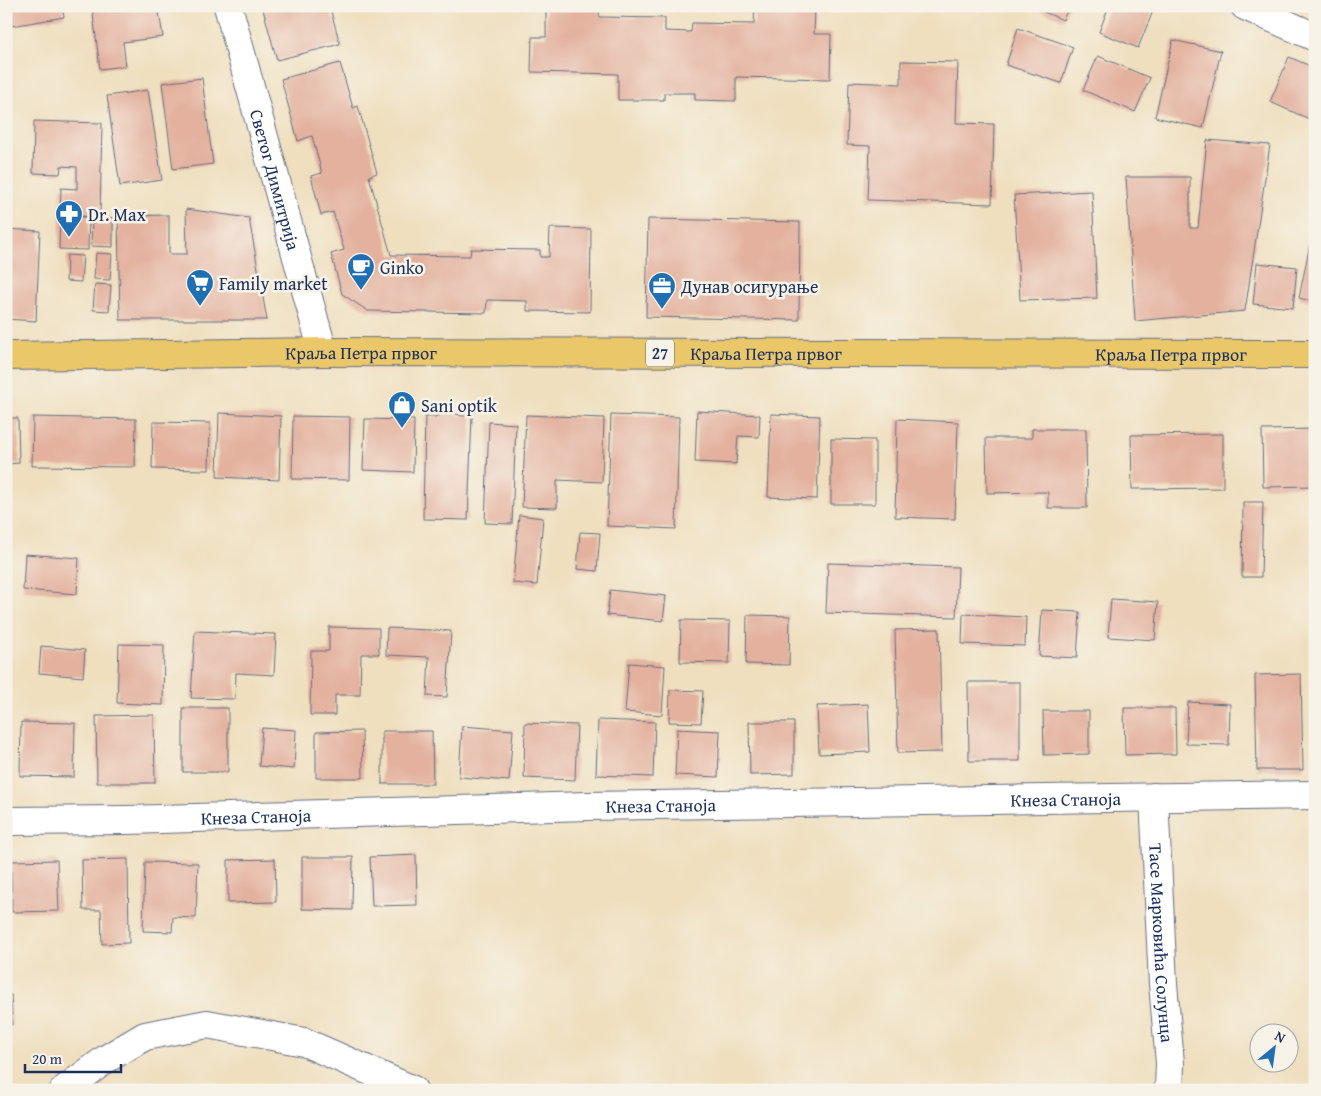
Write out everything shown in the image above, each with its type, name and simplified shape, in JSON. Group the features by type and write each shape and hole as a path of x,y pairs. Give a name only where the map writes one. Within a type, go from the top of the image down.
{"main road":[{"name":"Краља Петра првог","path":"6,356 323,352 1315,354"}],"street":[{"name":"Светог Димитрија","path":"228,6 323,352"},
{"path":"1245,6 1315,37"},
{"name":"Кнеза Станоја","path":"6,821 127,820 598,806 1315,795"},
{"name":"Тасе Марковића Солунца","path":"1154,797 1163,984 1170,1062 1170,1090"},
{"path":"64,1090 106,1058 145,1036 207,1024 304,1042 414,1090"}],"building":[{"path":"6,6 62,6 64,17 6,27"},
{"path":"92,6 158,6 163,37 123,42 126,66 100,69"},
{"path":"262,6 321,6 322,10 330,8 340,44 277,60"},
{"path":"546,6 600,6 599,17 665,18 665,31 691,32 692,23 754,24 755,6 774,6 774,10 815,10 814,34 831,34 830,79 736,77 736,101 695,100 695,93 664,93 664,100 618,100 618,74 531,72 532,37 546,37"},
{"path":"1030,6 1069,6 1063,20"},
{"path":"1109,6 1155,6 1138,48 1099,32"},
{"path":"1018,28 1073,47 1061,83 1006,65"},
{"path":"1173,40 1221,51 1203,128 1155,117"},
{"path":"1098,56 1150,78 1135,112 1083,90"},
{"path":"1289,57 1315,68 1314,121 1270,102"},
{"path":"901,61 958,62 956,123 994,124 992,204 868,200 870,146 847,145 849,82 901,84"},
{"path":"340,63 353,108 358,106 377,173 369,176 391,255 470,256 471,249 540,250 540,257 549,257 550,228 591,229 590,312 527,311 527,301 487,300 486,313 368,311 342,294 331,254 344,250 333,212 321,215 311,176 322,173 312,136 298,141 281,79"},
{"path":"202,78 213,164 173,169 162,83"},
{"path":"148,90 162,180 120,186 107,96"},
{"path":"34,121 102,123 100,217 60,215 61,188 77,189 77,167 61,166 60,174 33,173"},
{"path":"1207,140 1270,145 1245,311 1135,321 1126,177 1190,177 1190,228 1198,228"},
{"path":"1092,191 1097,298 1020,300 1014,195"},
{"path":"186,209 249,218 267,320 120,320 118,216 169,215 169,254 187,254"},
{"path":"60,217 89,217 88,250 59,249"},
{"path":"92,218 113,218 113,247 91,246"},
{"path":"648,219 800,222 799,320 646,317"},
{"path":"6,229 40,231 36,321 6,319"},
{"path":"1310,244 1315,245 1315,302 1299,298"},
{"path":"96,253 112,254 110,280 94,279"},
{"path":"67,255 83,256 81,282 66,281"},
{"path":"1257,263 1297,267 1293,308 1253,304"},
{"path":"95,284 111,285 109,311 93,310"},
{"path":"697,411 760,415 759,437 738,436 736,464 695,462"},
{"path":"443,412 452,412 461,416 472,416 468,520 423,519 425,417 435,417"},
{"path":"219,413 281,416 279,480 217,477"},
{"path":"771,414 820,416 817,499 768,497"},
{"path":"526,415 604,418 602,482 557,480 557,508 522,507"},
{"path":"611,415 679,417 676,529 607,526"},
{"path":"293,416 350,417 349,480 292,479"},
{"path":"33,417 136,419 135,467 32,466"},
{"path":"6,418 18,418 19,463 6,464"},
{"path":"365,419 414,420 413,472 363,470"},
{"path":"897,419 958,422 955,519 895,517"},
{"path":"153,422 210,423 209,470 152,469"},
{"path":"489,422 516,424 512,524 485,523"},
{"path":"1032,429 1086,429 1087,508 1048,508 1048,492 987,493 986,438 1032,438"},
{"path":"1315,429 1315,486 1263,487 1262,430"},
{"path":"1223,434 1223,488 1132,489 1131,435"},
{"path":"831,439 875,440 875,504 831,504"},
{"path":"1243,502 1263,502 1261,577 1242,577"},
{"path":"519,515 543,518 537,585 513,583"},
{"path":"580,532 600,533 597,571 577,569"},
{"path":"25,554 79,558 77,594 23,590"},
{"path":"828,563 958,567 956,617 826,613"},
{"path":"610,590 666,596 663,621 607,615"},
{"path":"1111,599 1158,602 1155,640 1108,637"},
{"path":"1042,610 1080,612 1077,658 1039,656"},
{"path":"963,614 1026,617 1025,646 962,644"},
{"path":"747,615 790,616 789,665 746,664"},
{"path":"681,620 730,621 729,663 680,662"},
{"path":"329,627 379,628 379,654 361,654 360,695 335,695 335,715 310,715 311,651 329,651"},
{"path":"387,628 451,631 447,697 427,696 429,657 386,655"},
{"path":"939,629 942,752 898,753 895,630"},
{"path":"195,631 276,634 274,675 236,673 235,699 191,698"},
{"path":"119,644 164,645 163,705 117,703"},
{"path":"41,646 85,650 83,677 39,673"},
{"path":"629,663 665,666 662,715 625,712"},
{"path":"1301,674 1303,770 1257,770 1255,675"},
{"path":"968,682 1020,682 1020,761 969,761"},
{"path":"670,690 703,691 701,723 669,722"},
{"path":"1188,702 1230,704 1229,745 1186,744"},
{"path":"868,704 870,752 819,754 817,706"},
{"path":"183,708 228,708 228,772 183,772"},
{"path":"1124,708 1175,708 1176,754 1125,755"},
{"path":"1043,711 1089,711 1089,754 1044,755"},
{"path":"154,715 155,783 97,783 96,716"},
{"path":"598,720 655,722 653,777 596,775"},
{"path":"21,722 75,723 74,777 20,776"},
{"path":"749,722 794,722 794,774 750,775"},
{"path":"525,723 577,725 575,780 524,778"},
{"path":"462,726 513,730 509,781 459,777"},
{"path":"262,728 296,730 294,769 259,766"},
{"path":"677,729 720,731 718,777 675,775"},
{"path":"362,731 363,778 316,778 316,732"},
{"path":"382,731 432,731 433,784 382,784"},
{"path":"416,855 417,905 372,906 370,857"},
{"path":"302,857 353,857 352,910 302,909"},
{"path":"128,859 129,943 102,944 101,910 83,910 82,860"},
{"path":"275,859 276,902 228,903 228,860"},
{"path":"57,860 59,911 12,912 11,861"},
{"path":"145,862 198,863 196,918 173,917 172,932 143,931"},
{"path":"6,995 11,995 12,1025 6,1025"}],"place":[{"name":"Dr. Max","path":"69,238"},
{"name":"Ginko","path":"361,291"},
{"name":"Family market","path":"200,307"},
{"name":"Дунав осигурање","path":"662,310"},
{"name":"Sani optik","path":"402,429"}]}
